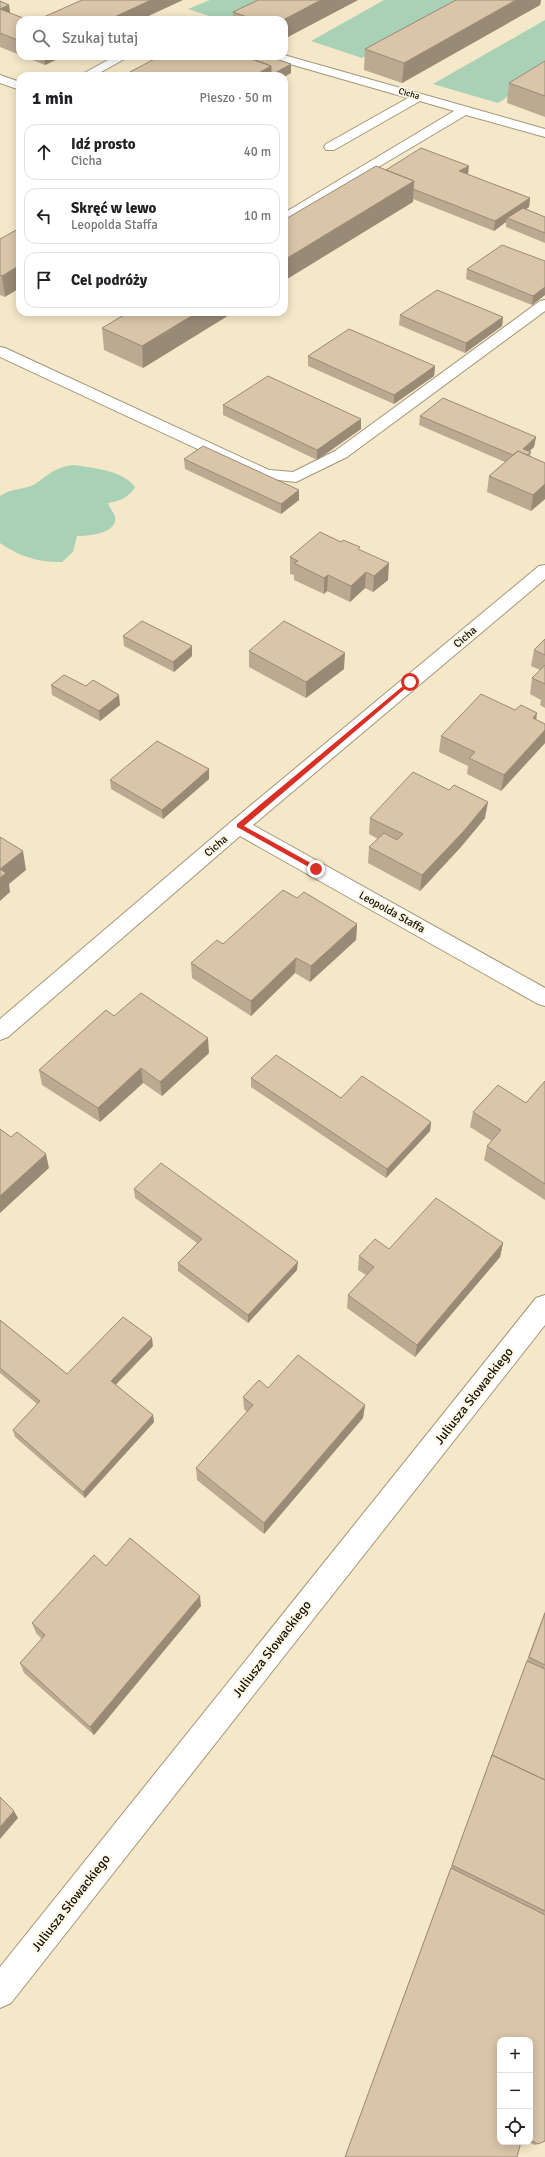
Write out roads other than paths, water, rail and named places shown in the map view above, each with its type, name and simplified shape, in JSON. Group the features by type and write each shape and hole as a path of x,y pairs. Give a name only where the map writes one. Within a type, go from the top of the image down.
{"street":[{"path":"93,72 116,60"},
{"name":"Cicha","path":"287,60 545,133"},
{"path":"0,79 16,85"},
{"path":"330,148 419,97"},
{"path":"288,217 465,110"},
{"path":"0,352 266,475 296,477 341,454 545,304"},
{"name":"Cicha","path":"0,1031 239,826 545,570"},
{"name":"Leopolda Staffa","path":"239,826 545,998"},
{"name":"Juliusza Słowackiego","path":"0,1992 545,1306"}]}
